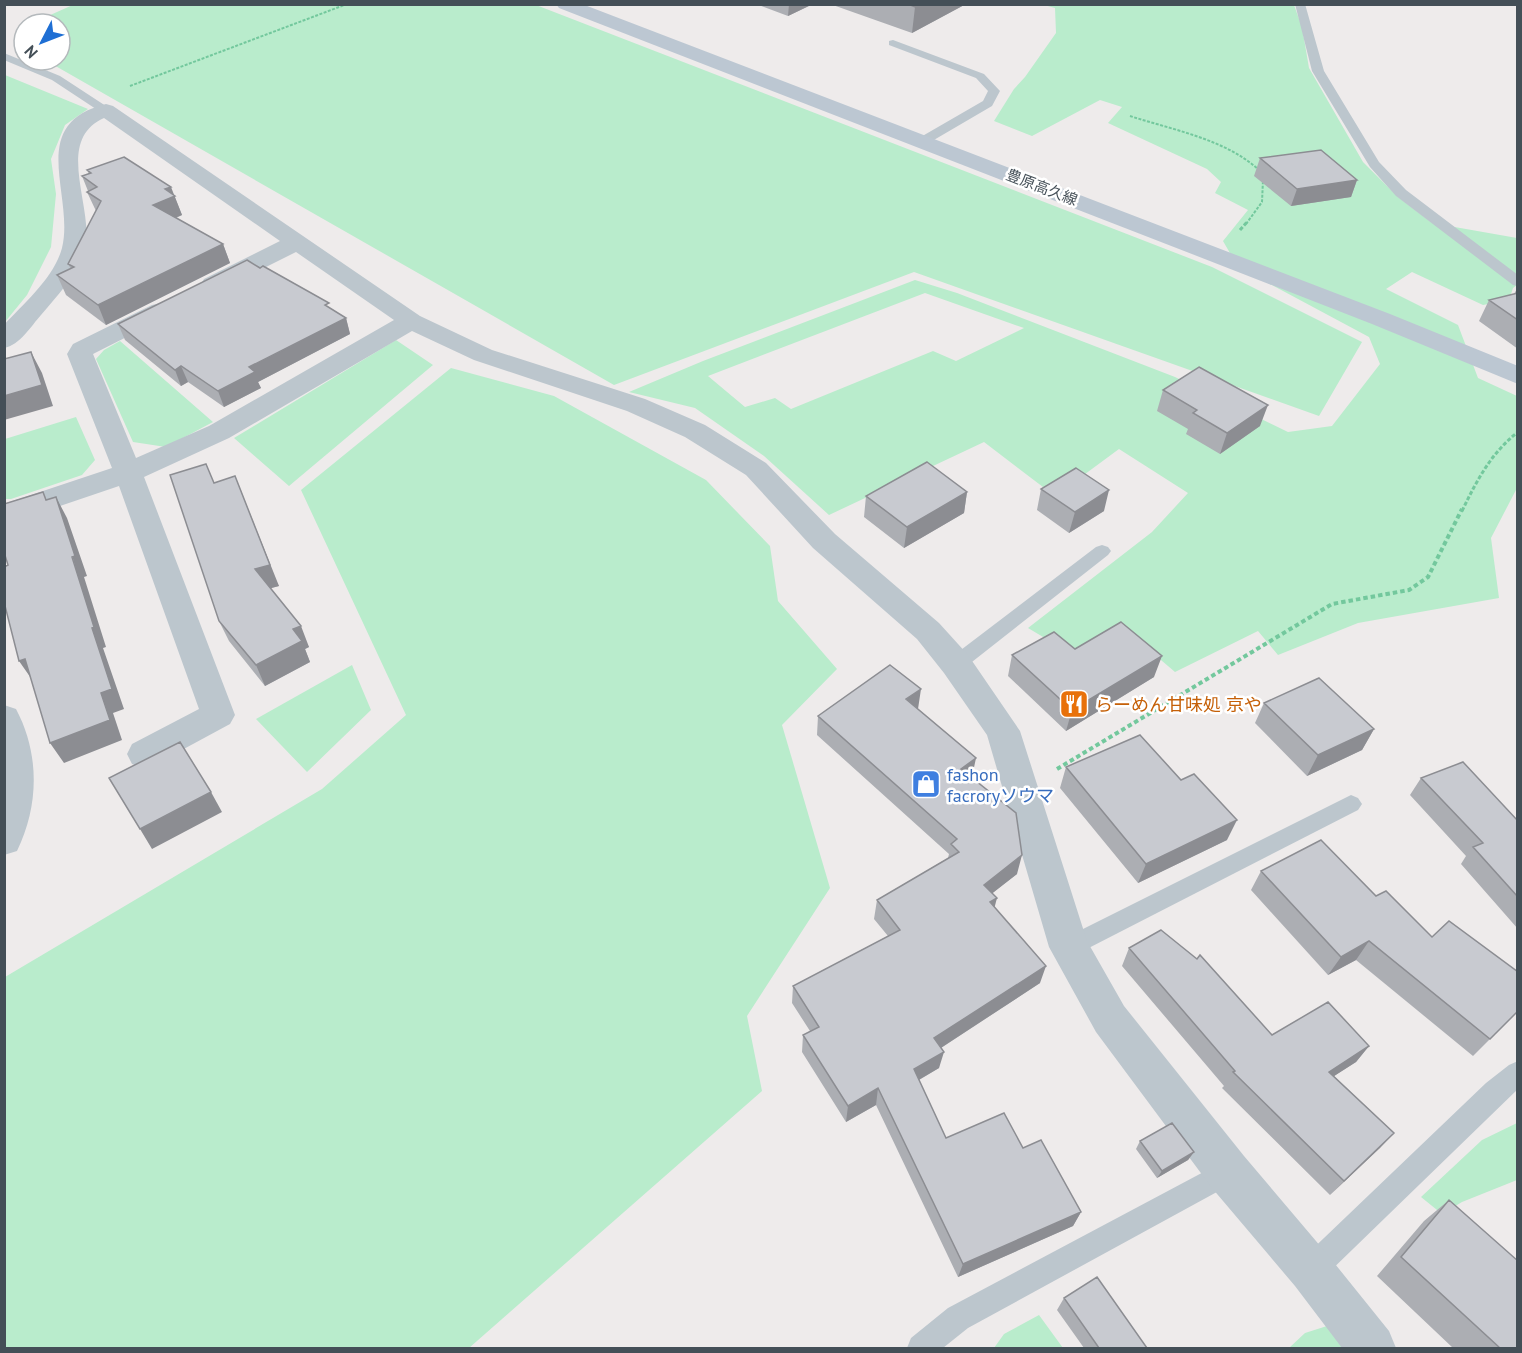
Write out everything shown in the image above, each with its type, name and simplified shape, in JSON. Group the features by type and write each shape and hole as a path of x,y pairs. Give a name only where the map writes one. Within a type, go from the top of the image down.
{"main road":[{"name":"豊原高久線","path":"565,4 1218,255 1518,376"}],"street":[{"path":"4,340 53,284 73,251 78,221 66,164 71,137 99,105 411,321 483,355 636,405 695,430 756,469 825,541 928,631 956,664 1004,731 1069,947 1110,1019 1227,1172 1311,1270 1372,1348"},
{"path":"144,754 218,715 128,473 80,354 82,349 297,242"},
{"path":"4,515 128,473 219,432 411,321"},
{"path":"4,718 19,775 15,813 4,840"}],"lane":[{"path":"1300,4 1318,71 1374,164 1401,193 1518,282"},
{"path":"893,44 980,76 994,91 988,103 923,141"},
{"path":"4,56 56,78 99,105"},
{"path":"956,664 1102,551"},
{"path":"1069,947 1351,804"},
{"path":"1311,1270 1495,1092 1518,1073"},
{"path":"921,1348 958,1318 1227,1172"}],"path":[{"path":"99,105 347,4"},
{"path":"1130,116 1226,148 1258,168 1264,195 1260,210 1218,255"},
{"path":"1023,790 1332,604 1409,590 1428,577 1480,474 1501,445 1518,432"}],"green space":[{"path":"75,4 536,5 1212,267 1362,342 1319,416 914,272 614,385 66,72 72,72 72,12 57,12"},
{"path":"1044,5 1294,5 1302,27 1309,68 1363,162 1398,197 1432,223 1517,238 1517,285 1513,288 1509,300 1483,305 1412,272 1386,289 1458,325 1478,378 1517,396 1517,488 1491,538 1499,598 1358,623 1278,655 1258,631 1175,672 1127,631 1075,656 1028,628 1152,532 1188,493 1119,449 1077,480 1043,487 984,442 829,515 764,456 695,408 629,392 703,361 915,280 957,293 1175,377 1288,432 1332,426 1380,364 1369,337 1238,267 1223,241 1248,210 1215,193 1221,182 1207,169 1108,123 1122,107 1100,100 1032,136 994,121 1014,89 1056,33 1055,8","holes":["925,293 1024,328 956,361 933,351 791,409 775,398 745,407 708,376"]},
{"path":"5,75 88,109 65,125 51,159 56,194 51,247 27,295 5,322"},
{"path":"396,340 433,365 289,486 234,438"},
{"path":"120,341 213,422 166,447 133,442 96,359 104,350"},
{"path":"451,368 554,396 706,480 770,546 778,601 837,669 782,725 830,888 747,1016 762,1091 469,1348 5,1348 5,977 322,789 406,715 301,490"},
{"path":"76,417 95,460 82,475 5,499 5,439"},
{"path":"352,665 371,710 307,772 256,719"},
{"path":"1517,1123 1517,1180 1462,1202 1442,1214 1421,1197 1482,1140"},
{"path":"1039,1315 1063,1348 994,1348 1004,1334"},
{"path":"1327,1326 1344,1348 1289,1348 1305,1333"}],"building":[{"path":"1321,150 1357,180 1297,189 1260,158"},
{"path":"124,157 171,187 165,189 175,196 153,205 223,244 98,305 57,275 74,267 68,264 101,201 87,192 97,187 82,176 91,173 87,170"},
{"path":"247,260 260,268 263,266 329,303 325,305 346,318 249,367 255,372 218,391 181,366 175,370 118,324"},
{"path":"1518,293 1518,320 1489,300"},
{"path":"31,352 42,385 4,396 4,359"},
{"path":"1199,367 1268,405 1227,433 1193,413 1197,410 1163,390"},
{"path":"927,462 967,492 907,527 866,496"},
{"path":"206,464 214,483 235,476 270,565 255,569 301,626 293,629 302,641 256,665 219,621 170,475"},
{"path":"1076,468 1109,490 1075,512 1041,489"},
{"path":"43,492 46,500 56,497 75,556 72,557 94,627 92,628 112,689 101,693 110,720 50,743 25,659 19,661 4,602 4,567 8,565 4,552 4,504"},
{"path":"1121,622 1162,656 1072,710 1012,655 1054,632 1075,649"},
{"path":"890,665 921,689 906,699 976,758 961,769 1016,813 1022,855 984,885 997,898 990,902 1046,966 934,1038 944,1052 914,1069 946,1138 1004,1113 1023,1148 1041,1140 1081,1212 963,1264 878,1088 848,1106 803,1035 819,1027 793,986 900,930 877,900 959,852 951,844 957,839 818,716"},
{"path":"1319,678 1374,729 1318,755 1264,703"},
{"path":"1140,735 1181,780 1194,774 1237,820 1146,864 1066,767"},
{"path":"180,742 211,792 140,829 109,778"},
{"path":"1463,762 1518,821 1518,897 1473,847 1483,843 1421,778"},
{"path":"1321,840 1376,896 1386,891 1432,937 1449,921 1518,972 1518,1011 1490,1039 1369,941 1341,957 1261,871"},
{"path":"1161,930 1197,959 1200,955 1272,1035 1328,1002 1369,1046 1329,1072 1394,1133 1344,1181 1233,1072 1235,1071 1129,948"},
{"path":"1172,1123 1194,1152 1162,1171 1140,1141"},
{"path":"1449,1200 1518,1261 1518,1348 1500,1348 1401,1257"},
{"path":"1097,1277 1147,1348 1099,1348 1064,1298"}],"place":[{"name":"らーめん甘味処 京や","path":"1074,704"},
{"name":"fashon facroryソウマ","path":"926,784"}]}
